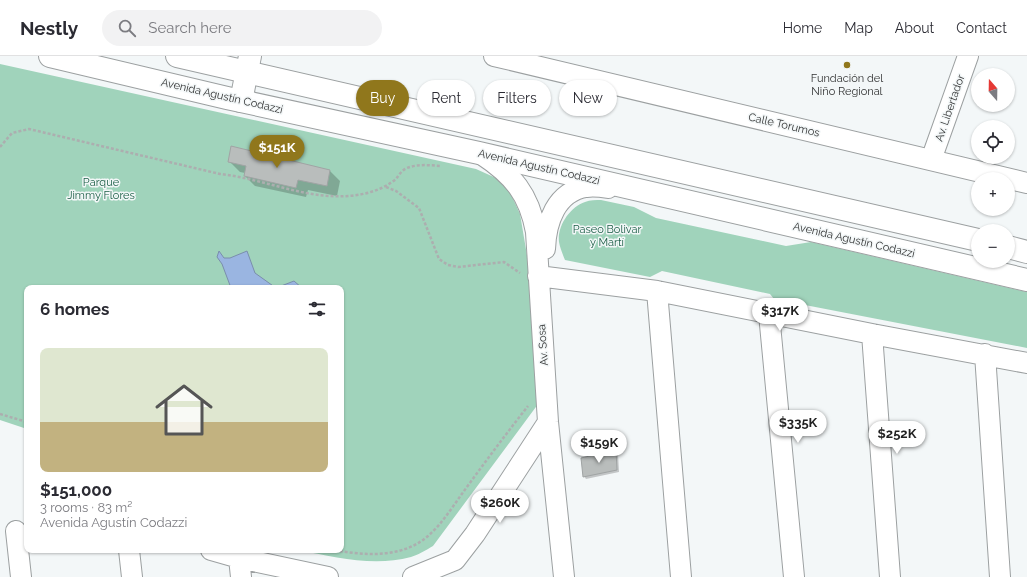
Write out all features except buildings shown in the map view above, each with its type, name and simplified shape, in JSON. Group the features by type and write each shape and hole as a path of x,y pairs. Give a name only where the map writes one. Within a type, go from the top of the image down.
{"main road":[{"name":"Avenida Agustín Codazzi","path":"50,56 234,99 641,190 1027,280"},
{"path":"177,56 242,63 971,238"},
{"path":"234,99 242,63"},
{"path":"1015,249 1027,252"}],"street":[{"name":"Calle Torumos","path":"494,56 521,59 1027,182"},
{"name":"Av. Libertador","path":"932,160 968,56"},
{"path":"479,153 497,164 512,177 524,193 533,217 536,232 531,272 657,291 1027,363"},
{"name":"Av. Sosa","path":"564,577 531,272 544,260 546,229 563,198 574,191 587,186 641,190"},
{"path":"657,291 681,577"},
{"path":"769,314 794,577"},
{"path":"872,334 890,577"},
{"path":"985,354 1000,577"},
{"path":"412,577 456,569 474,534 548,422"},
{"path":"14,530 21,577"},
{"path":"130,553 132,577"},
{"path":"216,553 240,568 328,577"}],"path":[{"path":"0,146 12,134 29,129 220,174 244,176 263,184 328,197 357,195 385,187 405,169 417,165 445,167"},
{"path":"385,187 396,190 419,208 439,259 448,265 473,266 504,262 525,276 531,272"},
{"path":"344,552 385,553 412,546 428,536 446,516 532,402"},
{"path":"0,414 24,421"}],"green space":[{"name":"Parque Jimmy Flores","path":"0,64 476,169 496,178 510,192 520,214 530,273 544,396 433,546 419,554 397,560 368,561 315,553 344,553 344,285 24,285 24,428 0,420"},
{"name":"Paseo Bolivar y Martí","path":"601,200 634,207 656,218 786,246 811,242 1027,292 1027,348 774,299 770,294 662,271 650,277 565,260 559,244 562,224 574,208 579,204"}],"water":[{"path":"219,251 224,258 230,258 247,251 255,273 272,285 230,285 222,264 217,257"},
{"path":"294,281 299,285 284,285"}],"place":[{"name":"Fundación del Niño Regional","path":"847,65"}]}
